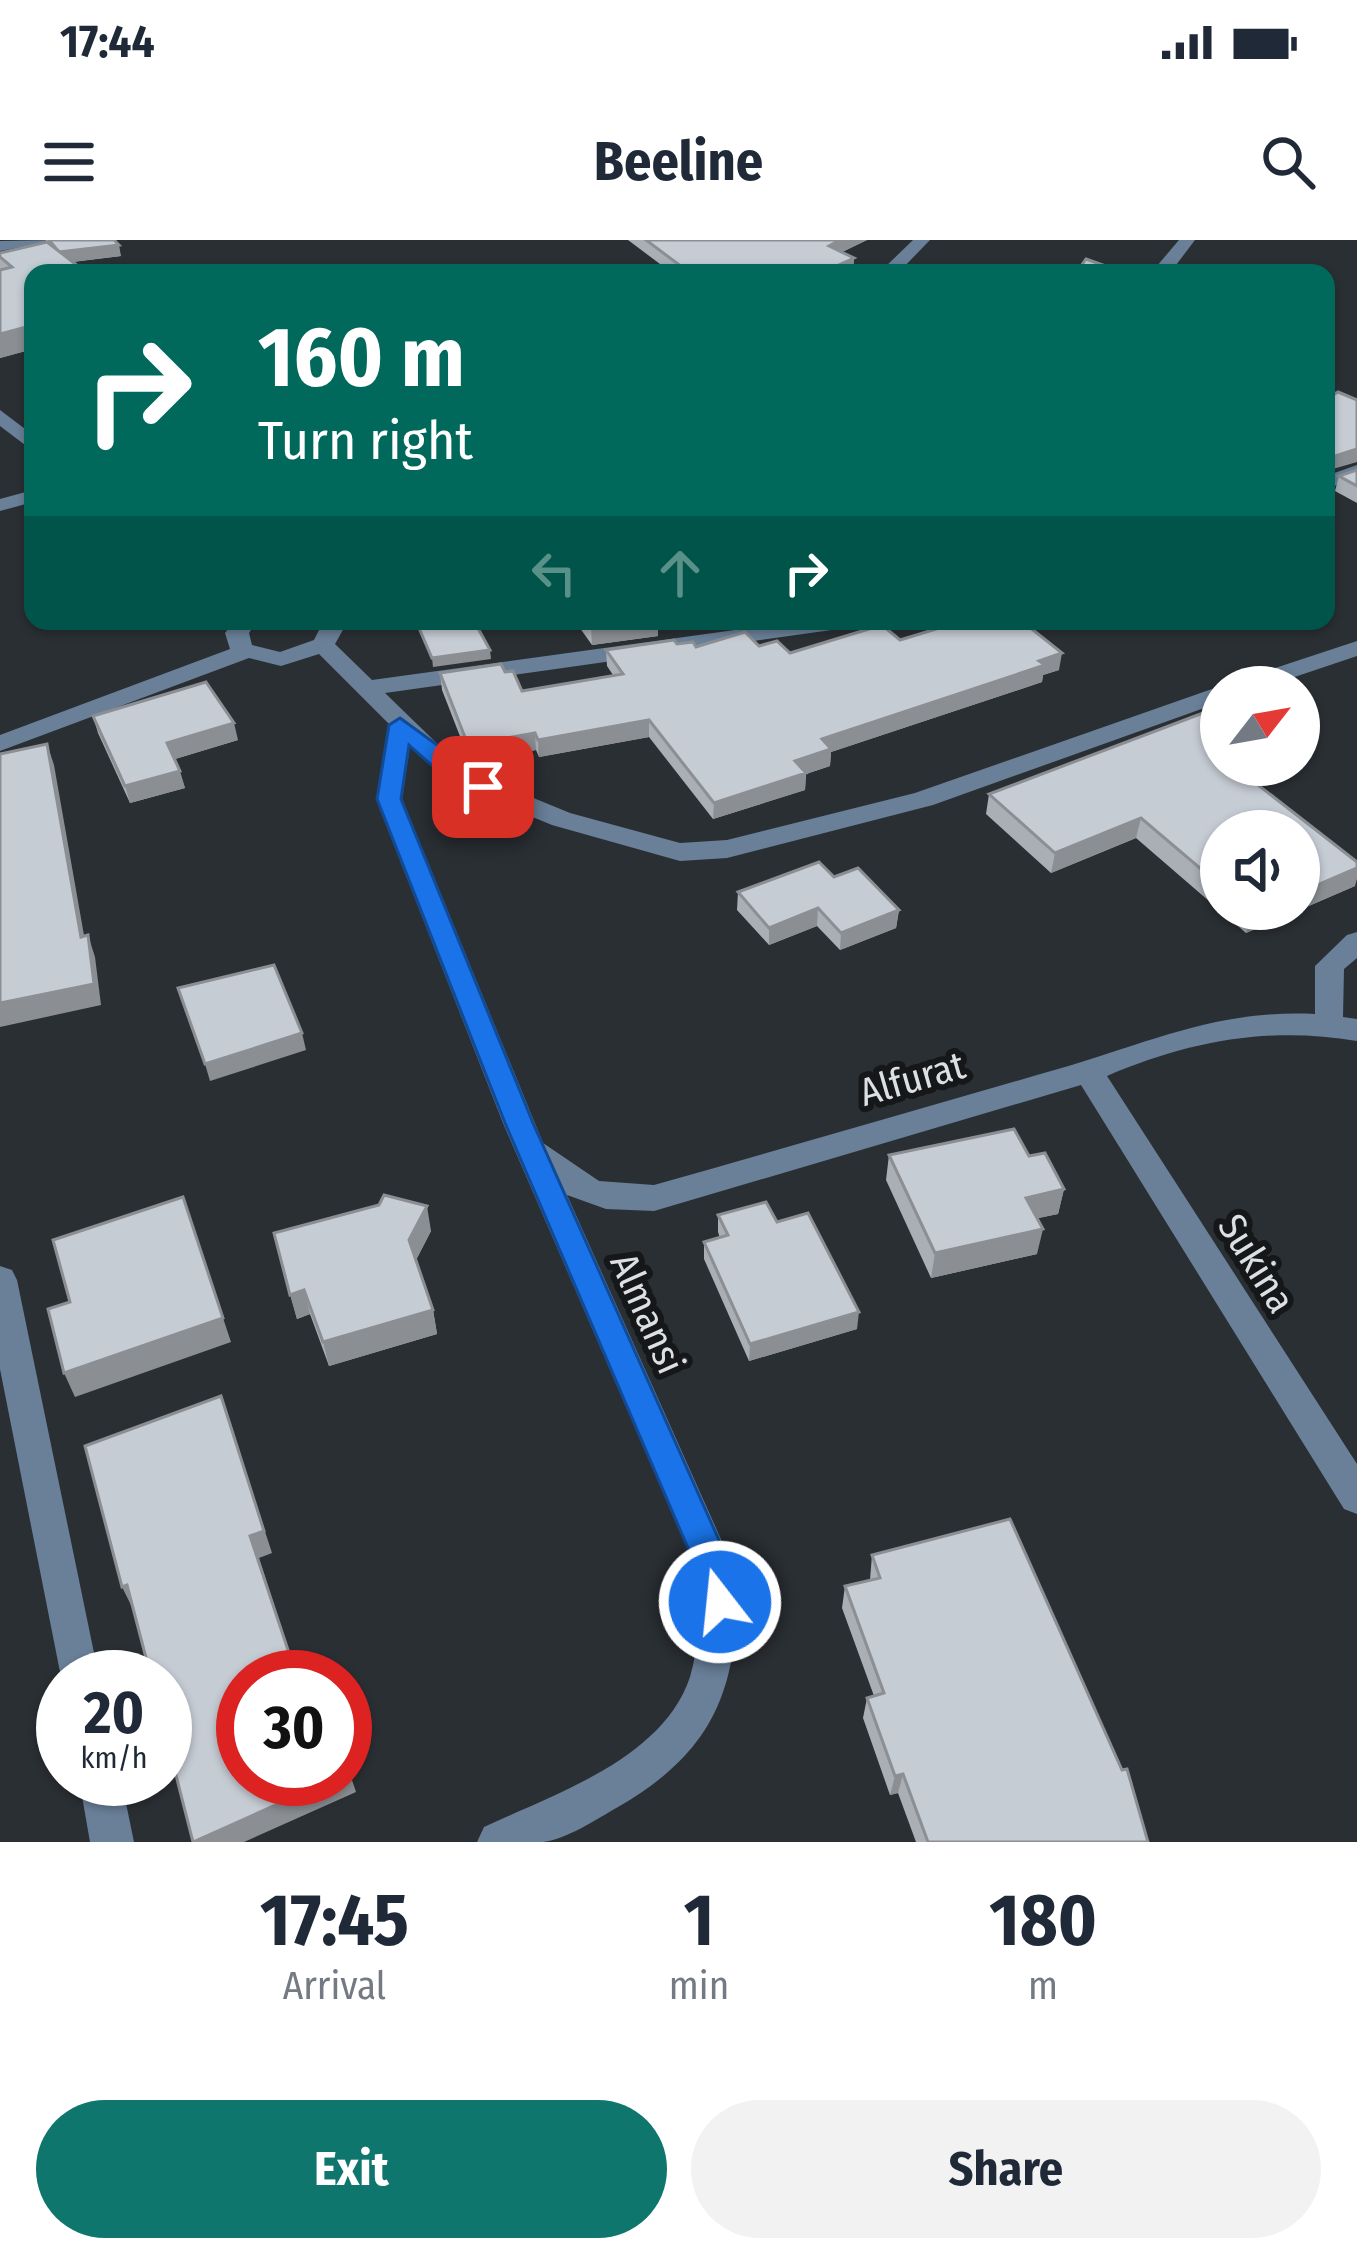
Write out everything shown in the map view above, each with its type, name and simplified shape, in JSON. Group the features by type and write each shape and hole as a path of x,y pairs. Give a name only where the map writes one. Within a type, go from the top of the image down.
{"street":[{"path":"0,246 50,240"},
{"path":"897,264 922,240"},
{"path":"1167,264 1187,240"},
{"path":"0,416 24,437"},
{"path":"239,630 237,641 246,651"},
{"path":"364,688 786,630"},
{"path":"0,745 246,651 281,659 326,633 364,688 443,764 560,819 656,848 704,852 924,799 1200,701"},
{"path":"1303,666 1357,648"},
{"name":"Almansi","path":"400,725 389,799 519,1123 718,1576 722,1628 715,1673 688,1729 629,1780 500,1842"},
{"path":"1342,1027 1332,1003 1329,966 1357,943"},
{"name":"Alfurat","path":"519,1123 567,1182 617,1199 653,1198 1088,1072 1125,1055 1197,1034 1255,1023 1342,1027"},
{"name":"Sukina","path":"1088,1072 1357,1497"},
{"path":"0,1280 7,1349 74,1650"},
{"path":"105,1806 112,1842"}],"building":[{"path":"49,240 114,240 119,245 59,252"},
{"path":"646,240 840,240 829,246 854,258 841,264 678,264"},
{"path":"47,242 75,264 24,264 24,328 0,334 0,270 12,267 0,253"},
{"path":"1335,394 1357,400 1357,449 1335,456"},
{"path":"1357,470 1357,486 1339,476"},
{"path":"420,630 479,630 490,650 432,658"},
{"path":"866,630 888,630 900,640 933,630 1033,630 1062,653 1039,661 1045,665 822,739 831,749 795,761 806,773 714,803 649,720 538,740 535,733 468,745 440,673 501,664 505,672 513,671 522,691 623,674 606,650 674,640 677,644 693,642 696,647 745,632 759,646 777,641 790,653"},
{"path":"206,682 234,723 167,743 180,771 125,786 93,716"},
{"path":"1200,714 1200,786 1259,786 1290,810 1200,810 1200,868 1141,818 1055,853 989,794"},
{"path":"47,744 81,937 88,935 94,984 0,1003 0,754"},
{"path":"1320,833 1357,862 1357,868 1320,884"},
{"path":"819,862 834,877 858,868 899,910 841,933 818,908 769,928 738,892"},
{"path":"274,965 302,1033 205,1064 178,988"},
{"path":"1014,1129 1029,1156 1045,1153 1064,1189 1026,1198 1043,1229 935,1253 889,1155"},
{"path":"384,1195 427,1206 409,1240 433,1310 323,1342 304,1290 290,1295 274,1233 379,1205"},
{"path":"183,1197 223,1318 64,1373 48,1309 70,1302 53,1240"},
{"path":"766,1202 777,1222 808,1213 859,1312 750,1344 704,1242 728,1235 718,1215"},
{"path":"221,1396 264,1531 250,1536 288,1650 216,1650 216,1806 274,1806 193,1842 184,1806 192,1806 192,1650 144,1650 127,1585 122,1587 85,1446"},
{"path":"1010,1519 1122,1770 1127,1769 1148,1842 928,1842 903,1774 895,1776 867,1698 884,1693 845,1586 880,1578 872,1555"}],"route":[{"path":"483,787 443,764 400,725 389,799 519,1123 718,1576 720,1602"}]}
